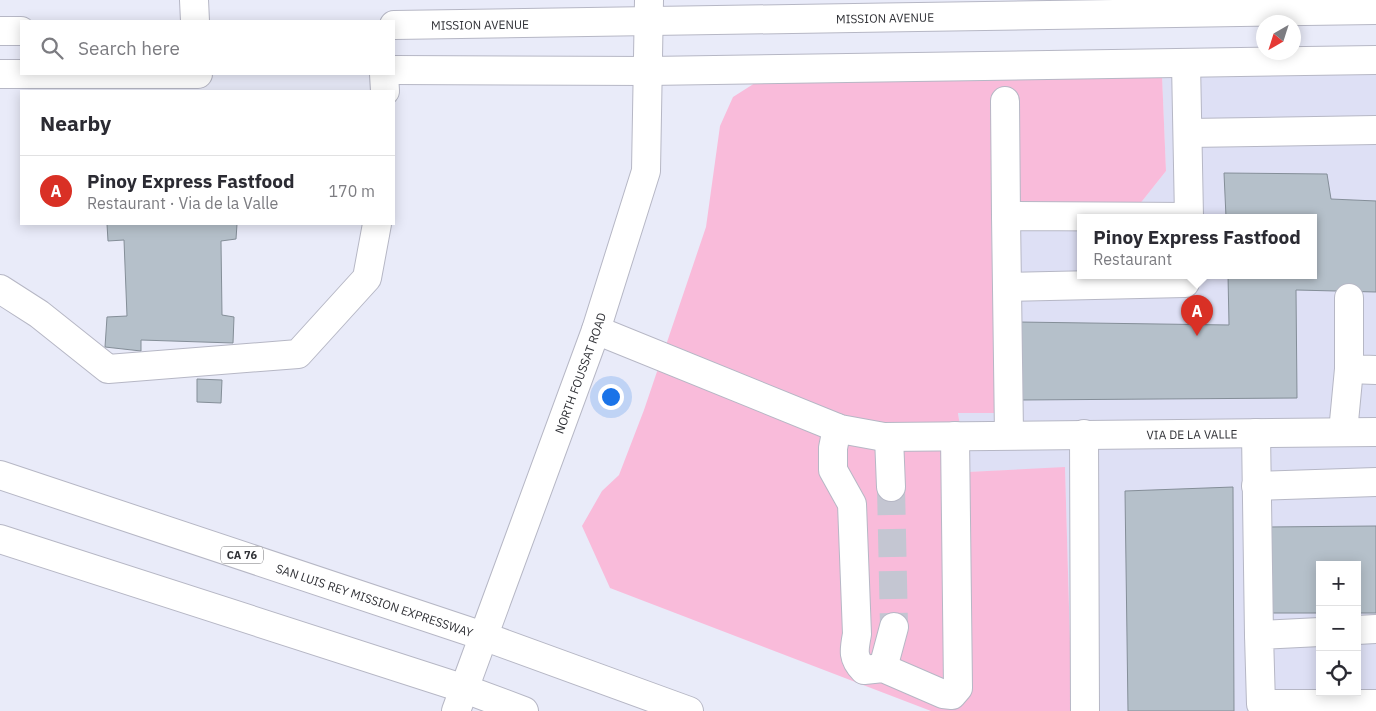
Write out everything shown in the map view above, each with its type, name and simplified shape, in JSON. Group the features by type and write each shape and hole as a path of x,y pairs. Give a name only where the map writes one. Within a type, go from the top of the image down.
{"main road":[{"path":"194,0 195,20"},
{"name":"MISSION AVENUE","path":"395,25 648,12 1376,10"},
{"name":"NORTH FOUSSAT ROAD","path":"460,700 596,330 646,171 648,12"},
{"path":"0,31 20,31"},
{"path":"395,70 648,71 1376,60"},
{"path":"1186,63 1189,214"},
{"path":"0,74 20,74"},
{"path":"384,75 385,90"},
{"path":"1005,101 1009,434"},
{"path":"1188,134 1376,130"},
{"path":"1006,216 1077,216"},
{"path":"0,289 39,314 108,369 298,354 367,278 377,225"},
{"path":"1007,287 1185,283 1186,279"},
{"path":"1343,432 1349,369 1349,298"},
{"name":"VIA DE LA VALLE","path":"596,330 837,428 889,437 1009,434 1376,432"},
{"path":"1349,369 1376,370"},
{"path":"837,428 833,448 833,470 852,504 857,634 854,652 855,662 864,670 883,668 943,694 952,695 958,688 956,436"},
{"path":"1256,433 1261,704 1376,704"},
{"path":"1084,434 1085,711"},
{"path":"889,437 891,487"},
{"name":"SAN LUIS REY MISSION EXPRESSWAY","path":"0,475 483,636 690,711"},
{"path":"1256,486 1376,482"},
{"path":"0,539 460,700 524,711"},
{"path":"883,668 894,627"},
{"path":"1361,630 1376,629"},
{"path":"1259,634 1316,632"}],"shaded area":[{"path":"1376,74 1376,711 1072,711 1065,468 967,472 958,413 995,413 991,205 1139,205 1166,171 1162,75"},
{"path":"1162,75 1166,171 1139,205 991,205 995,413 958,413 967,472 1065,467 1072,711 931,711 610,588 582,526 602,491 619,475 644,410 706,227 720,126 733,97 755,83"}],"building":[{"path":"1224,173 1327,174 1331,199 1376,201 1376,292 1296,290 1297,398 1021,400 1018,322 1229,325 1228,279 1317,279 1317,214 1226,214"},
{"path":"107,225 237,225 236,239 221,241 222,315 234,317 233,343 141,340 141,351 105,347 107,317 127,316 124,240 108,241"},
{"path":"197,379 222,380 221,403 197,402"},
{"path":"1233,487 1234,711 1128,711 1125,491"},
{"path":"1376,526 1376,613 1361,613 1361,561 1316,561 1316,613 1269,613 1268,527"}],"tunnel":[{"path":"891,487 894,627"}],"place":[{"name":"Pinoy Express Fastfood","path":"1197,336"}]}
